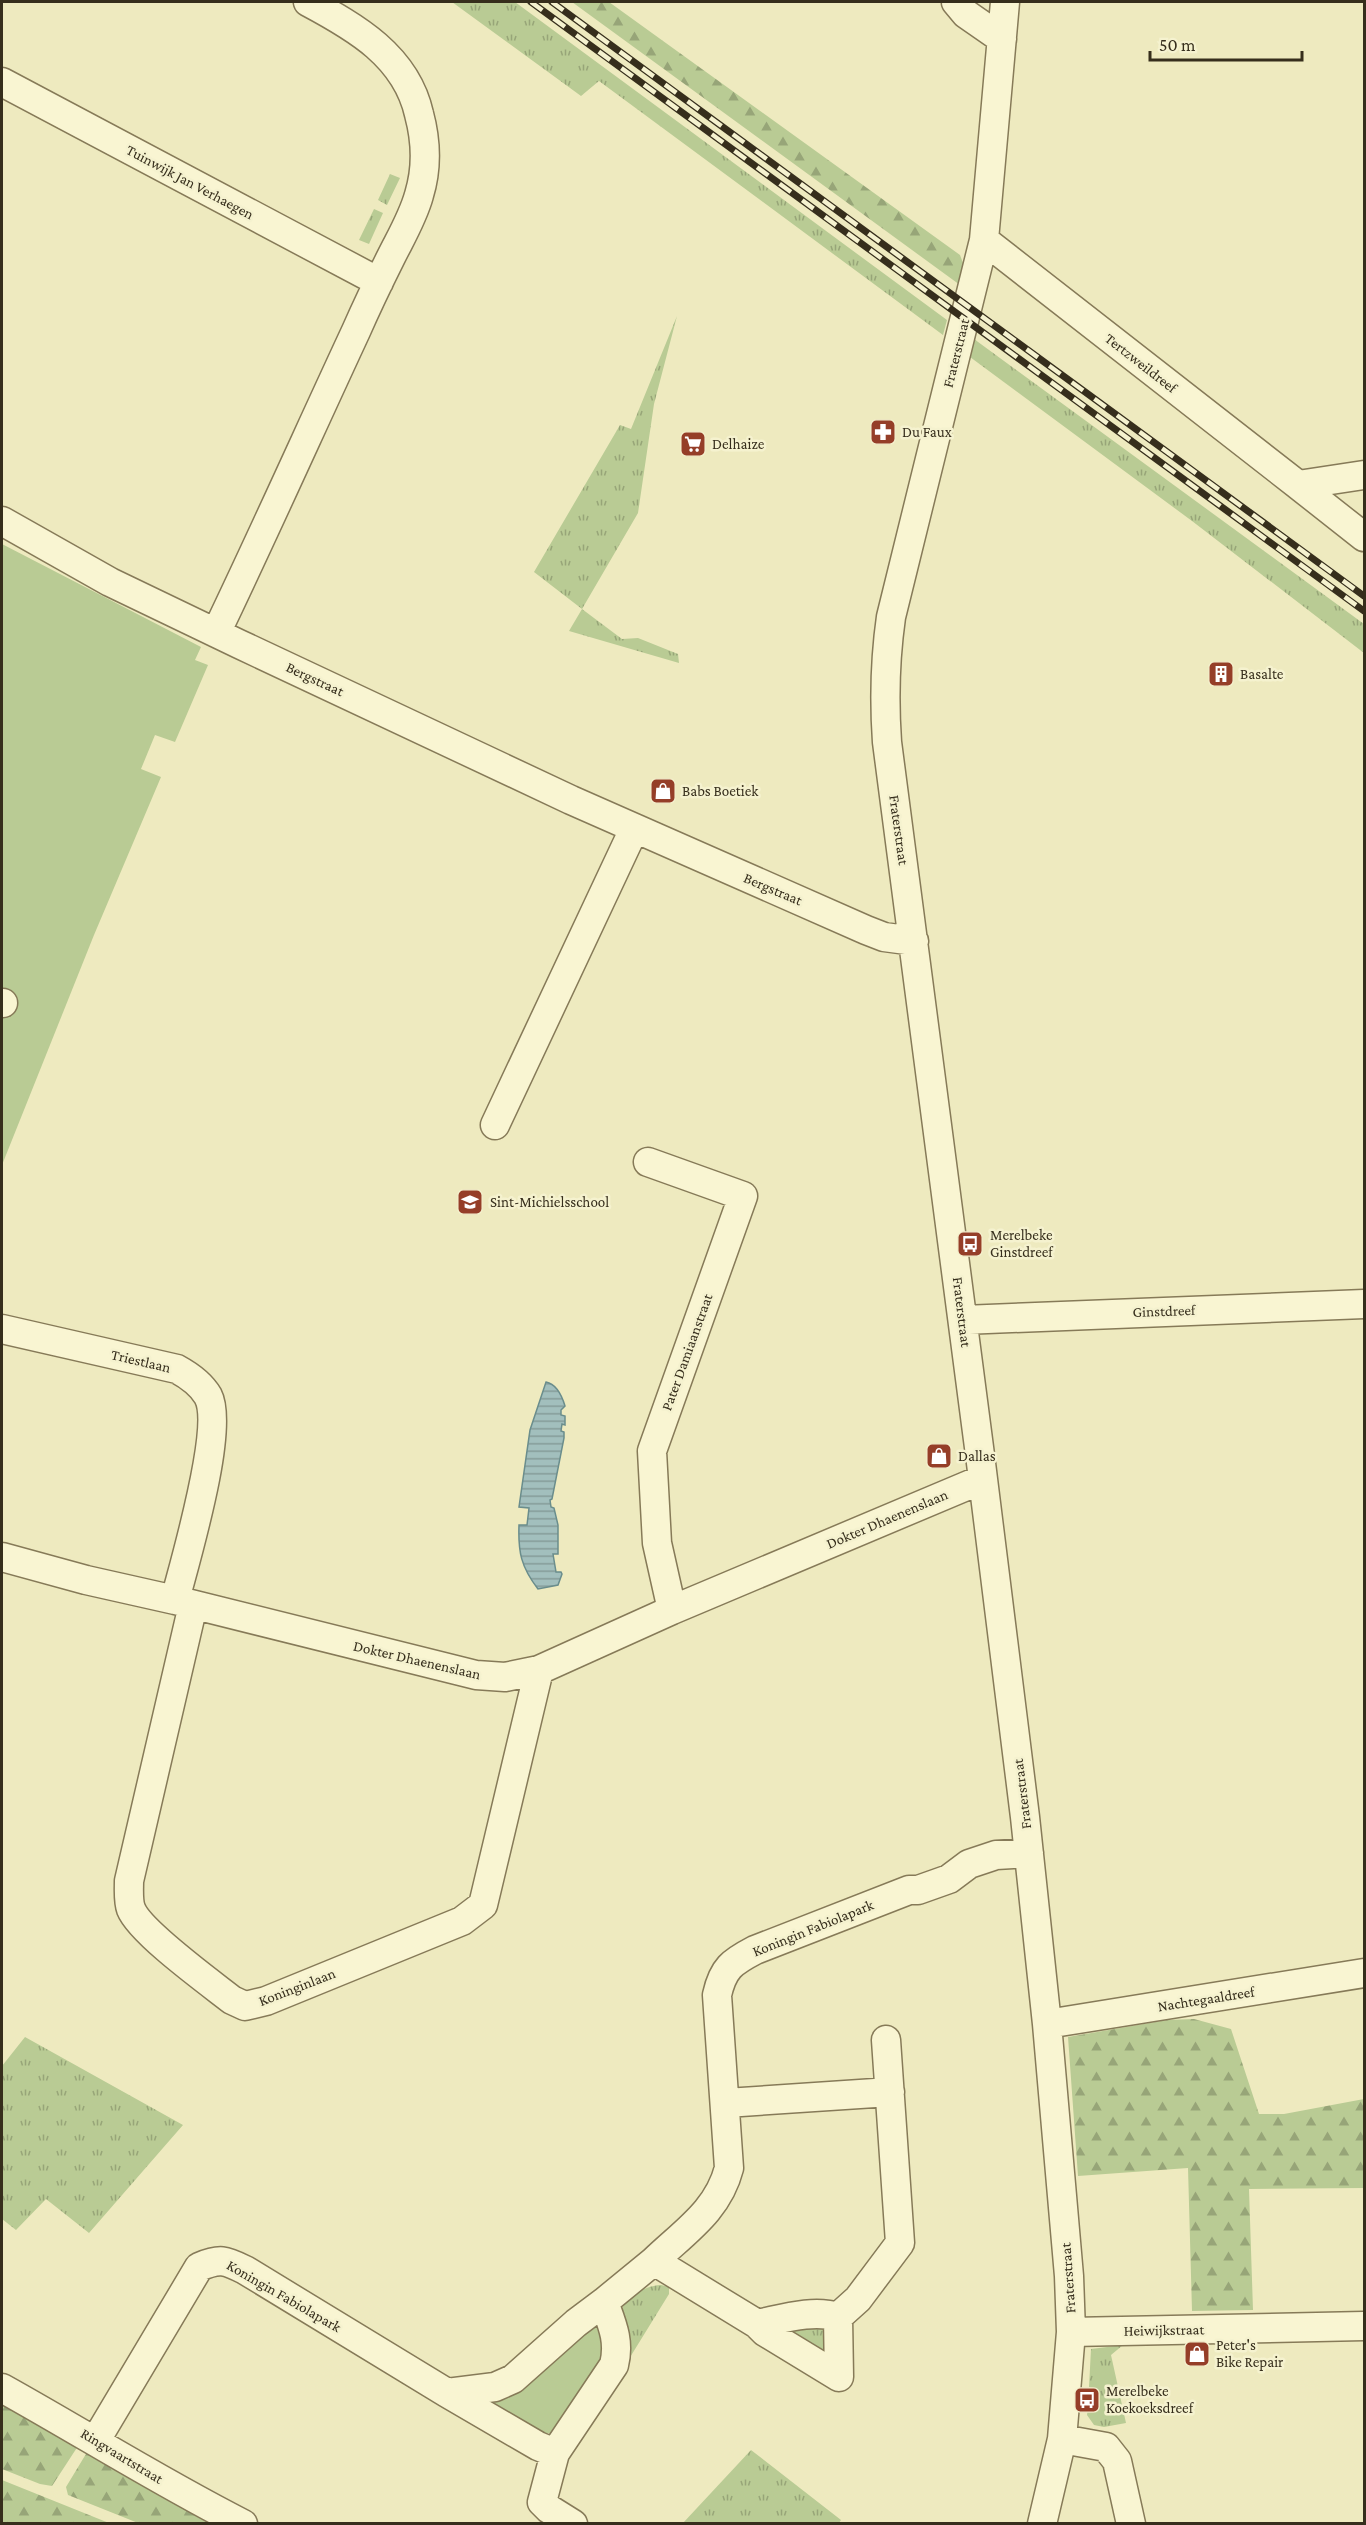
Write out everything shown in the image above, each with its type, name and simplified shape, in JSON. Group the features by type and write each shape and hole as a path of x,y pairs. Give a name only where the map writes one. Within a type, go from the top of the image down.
{"street":[{"path":"216,633 415,209 420,192 424,159 419,112 393,61 375,42 350,24 308,2"},
{"path":"957,2 1005,2"},
{"path":"957,2 966,14 1002,39"},
{"name":"Fraterstraat","path":"1005,2 984,240 891,617 884,700 887,742 963,1320 1029,1853 1070,2283 1071,2332 1062,2439 1042,2523"},
{"name":"Tuinwijk Jan Verhaegen","path":"2,82 379,282"},
{"name":"Tertzweildreef","path":"984,240 1365,537"},
{"path":"1298,485 1365,475"},
{"name":"Bergstraat","path":"2,521 110,582 634,829 866,930 884,937 914,940"},
{"path":"495,1125 634,829"},
{"name":"Pater Damiaanstraat","path":"648,1162 743,1196 652,1451 657,1543 672,1610"},
{"name":"Ginstdreef","path":"963,1320 1365,1304"},
{"name":"Triestlaan","path":"2,1329 177,1369 189,1376 208,1397 213,1431 184,1603"},
{"name":"Dokter Dhaenenslaan","path":"2,1557 86,1580 476,1675 505,1677 539,1670 672,1610 983,1479"},
{"name":"Koninginlaan","path":"184,1603 129,1881 129,1903 139,1923 232,2000 245,2006 266,2001 462,1921 483,1905 539,1670"},
{"name":"Koningin Fabiolapark","path":"447,2393 495,2387 513,2379 576,2323 654,2261 711,2207 725,2181 729,2168 717,1995 725,1970 737,1959 755,1950 909,1890 918,1890 949,1879 969,1864 996,1855 1029,1853"},
{"name":"Nachtegaaldreef","path":"1047,2024 1365,1973"},
{"path":"838,2316 858,2299 900,2243 886,2040"},
{"path":"726,2103 890,2092"},
{"name":"Koningin Fabiolapark","path":"96,2440 199,2267 215,2260 230,2262 245,2270 447,2393 538,2446 555,2453"},
{"path":"654,2261 839,2377 838,2316"},
{"path":"573,2523 549,2509 542,2502 555,2453 614,2365 618,2352 617,2336 604,2302"},
{"path":"757,2324 796,2316 828,2313 838,2316"},
{"name":"Heiwijkstraat","path":"1071,2332 1365,2326"},
{"name":"Ringvaartstraat","path":"2,2388 96,2440 144,2472 243,2523"},
{"path":"1062,2439 1106,2447 1117,2461 1131,2523"}],"green space":[{"path":"452,2 515,2 947,320 943,335 599,81 581,96"},
{"path":"572,2 609,2 960,255 963,263 960,285"},
{"path":"390,174 400,178 387,205 378,200"},
{"path":"374,209 383,213 369,244 359,240"},
{"path":"677,316 654,404 638,513 582,609 534,572 620,425 631,429"},
{"path":"974,339 1364,624 1364,653 1192,521 970,357"},
{"path":"2,544 201,647 195,660 208,665 175,742 155,735 141,769 161,777 94,935 2,1165"},
{"path":"582,609 622,639 638,638 678,654 679,663 569,631"},
{"path":"1194,2019 1231,2029 1259,2114 1284,2114 1364,2099 1364,2188 1249,2189 1253,2310 1192,2311 1188,2168 1078,2176 1068,2037 1167,2020"},
{"path":"25,2037 183,2125 89,2233 46,2199 16,2230 2,2219 2,2066"},
{"path":"661,2285 669,2287 669,2294 616,2380 619,2314 626,2302 636,2294"},
{"path":"595,2316 612,2342 552,2433 540,2434 476,2396"},
{"path":"824,2327 826,2347 824,2352 788,2331 789,2328"},
{"path":"1123,2345 1111,2355 1126,2423 1104,2427 1094,2425 1087,2415 1089,2399 1094,2399 1095,2388 1089,2387 1091,2349"},
{"path":"2,2397 80,2443 52,2486 40,2484 2,2469"},
{"path":"89,2449 224,2523 138,2523 68,2495 66,2487"},
{"path":"751,2450 841,2520 839,2523 683,2523"},
{"path":"2,2480 109,2523 2,2523"}],"water":[{"path":"546,1382 558,1391 565,1406 561,1410 561,1415 565,1416 565,1425 562,1424 561,1431 564,1432 564,1438 550,1500 558,1525 558,1554 553,1554 556,1572 562,1574 558,1585 538,1589 524,1566 519,1543 519,1525 527,1525 529,1508 519,1507 530,1430"}],"railway":[{"path":"531,2 1364,611"},
{"path":"552,2 1364,596"}],"place":[{"name":"Du Faux","path":"883,432"},
{"name":"Delhaize","path":"693,444"},
{"name":"Basalte","path":"1221,674"},
{"name":"Babs Boetiek","path":"663,791"},
{"name":"Sint-Michielsschool","path":"470,1202"},
{"name":"Merelbeke Ginstdreef","path":"970,1244"},
{"name":"Dallas","path":"939,1456"},
{"name":"Peter's Bike Repair","path":"1197,2354"},
{"name":"Merelbeke Koekoeksdreef","path":"1087,2400"}]}
